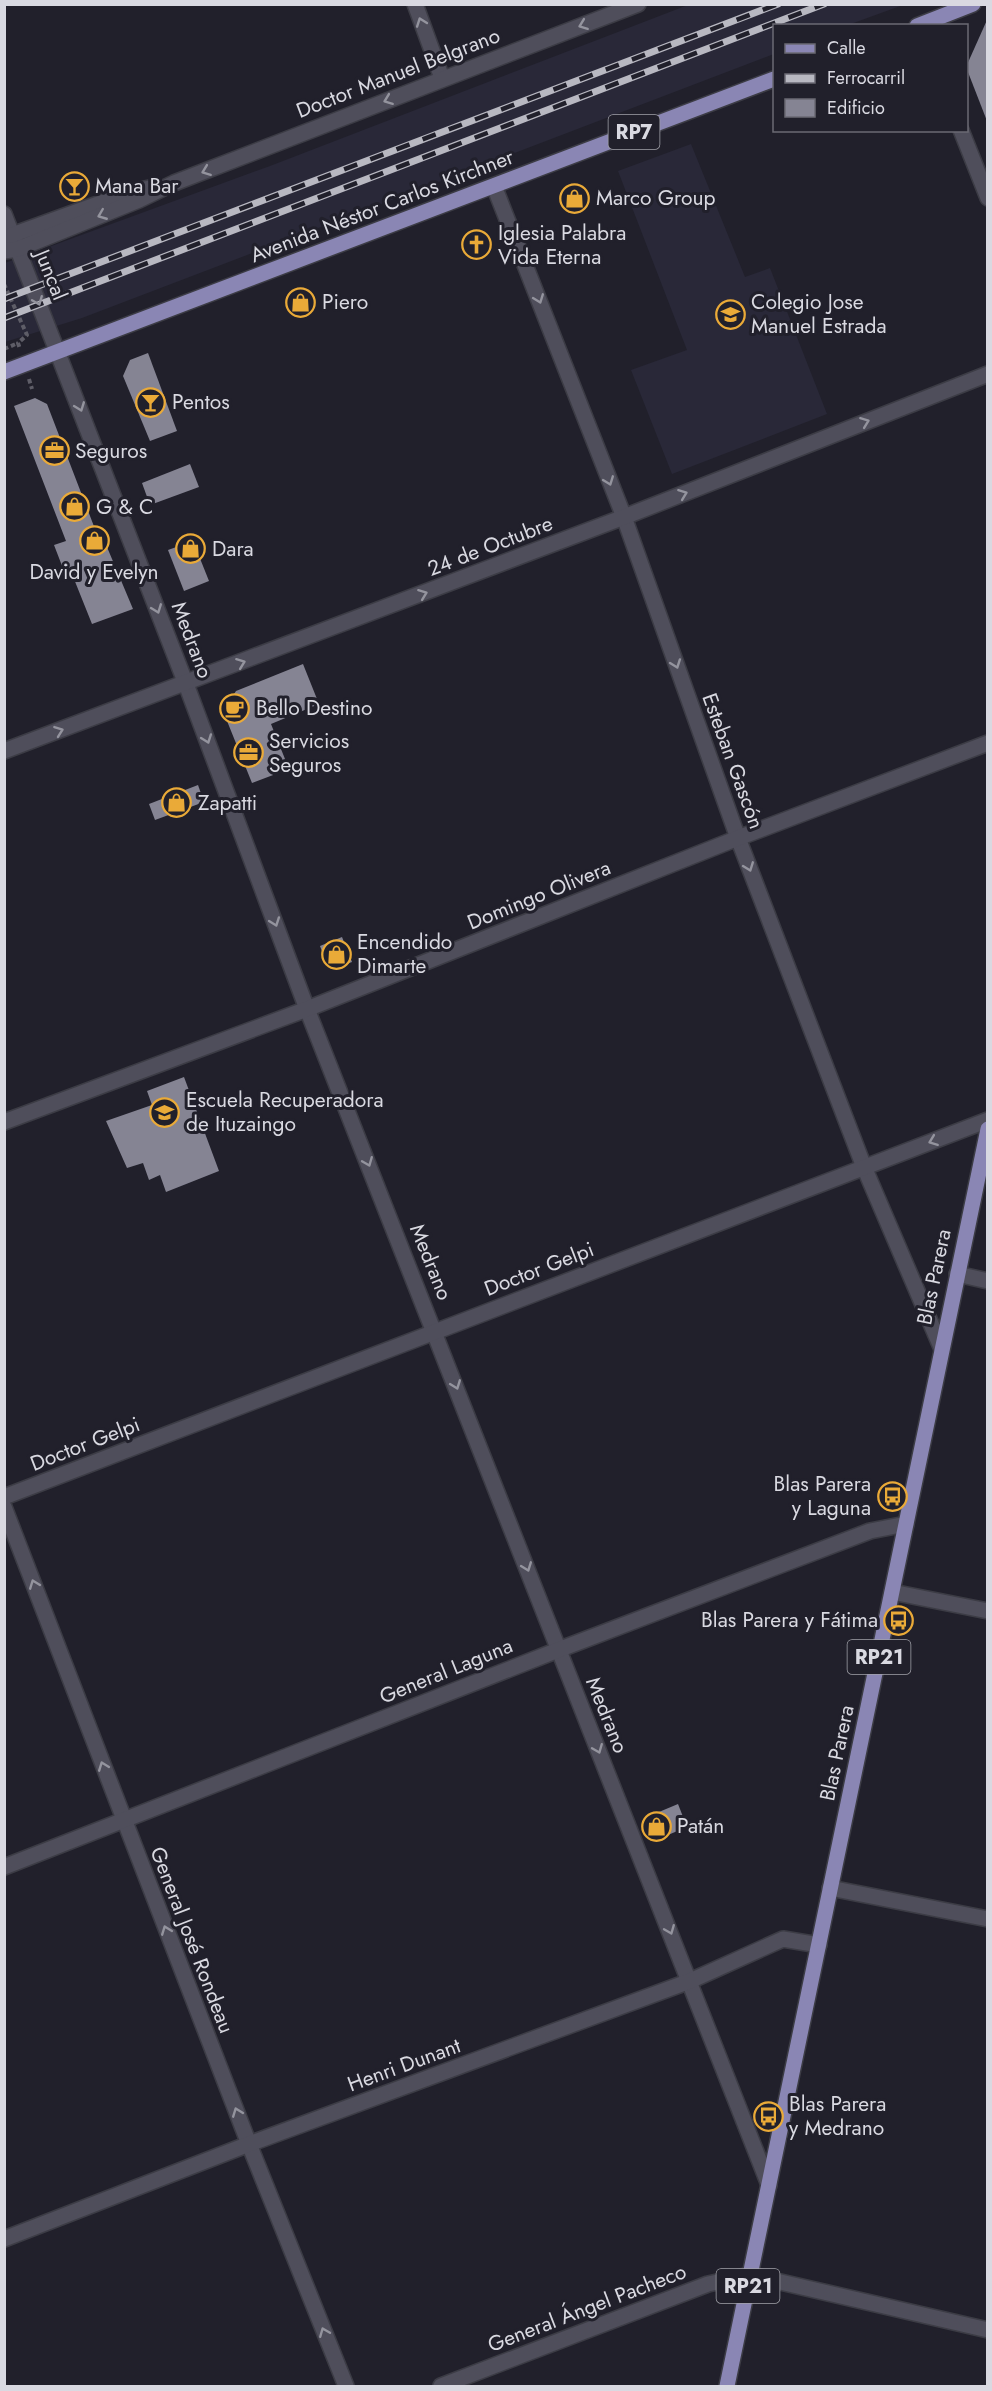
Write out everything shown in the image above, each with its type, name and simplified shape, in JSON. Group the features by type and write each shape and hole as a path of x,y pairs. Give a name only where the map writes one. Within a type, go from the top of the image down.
{"main road":[{"path":"922,24 973,4"},
{"name":"Avenida Néstor Carlos Kirchner","path":"4,372 773,79"},
{"name":"Blas Parera","path":"727,2386 987,1129"}],"street":[{"path":"415,4 442,78"},
{"name":"Doctor Manuel Belgrano","path":"10,244 139,200 174,183 638,4"},
{"path":"962,132 987,198"},
{"name":"Esteban Gascón","path":"494,186 624,517 738,838 864,1167 941,1347"},
{"name":"Juncal","path":"4,214 10,244 59,352"},
{"name":"Medrano","path":"59,352 307,1009 769,2185"},
{"name":"24 de Octubre","path":"4,751 624,517 987,374"},
{"name":"Domingo Olivera","path":"4,1122 307,1009 738,838 987,743"},
{"name":"Doctor Gelpi","path":"4,1497 987,1120"},
{"path":"957,1274 987,1281"},
{"name":"General José Rondeau","path":"4,1507 249,2144 346,2386"},
{"name":"General Laguna","path":"4,1867 558,1650 870,1531 906,1524"},
{"path":"892,1592 987,1611"},
{"path":"830,1888 987,1918"},
{"name":"Henri Dunant","path":"4,2239 249,2144 690,1981 783,1940 819,1945"},
{"path":"750,2275 987,2330"},
{"name":"General Ángel Pacheco","path":"441,2386 708,2284 750,2275"}],"path":[{"path":"4,284 27,335 18,343 4,349"},
{"path":"18,343 32,388"}],"shaded area":[{"path":"688,5 903,5 851,24 773,24 773,54 82,318 5,342 5,263 270,166"},
{"name":"Colegio Jose Manuel Estrada","path":"691,144 745,277 770,268 827,414 672,474 631,370 687,350 618,171"}],"building":[{"path":"987,20 987,121 968,72 968,63"},
{"path":"148,353 177,431 150,441 123,376 130,360"},
{"path":"35,398 47,404 95,529 99,528 133,609 92,624 70,569 64,571 54,545 66,541 14,406"},
{"path":"190,464 199,487 150,505 142,483"},
{"path":"193,541 209,581 184,591 168,550"},
{"path":"303,664 319,704 271,724 289,769 252,783 223,711 236,691"},
{"name":"Zapatti","path":"198,785 204,802 155,820 149,804"},
{"name":"Encendido Dimarte","path":"342,937 352,962 336,968 327,965 320,946"},
{"path":"184,1077 219,1171 166,1192 160,1175 149,1180 143,1163 127,1168 106,1121 152,1105 147,1091"},
{"path":"678,1804 687,1827 656,1840 647,1817"}],"railway":[{"path":"4,299 778,4"},
{"path":"4,318 824,4"}],"place":[{"name":"Mana Bar","path":"74,186"},
{"name":"Marco Group","path":"575,198"},
{"name":"Iglesia Palabra Vida Eterna","path":"477,245"},
{"name":"Piero","path":"301,302"},
{"name":"Colegio Jose Manuel Estrada","path":"730,314"},
{"name":"Pentos","path":"151,402"},
{"name":"Seguros","path":"54,451"},
{"name":"G & C","path":"75,507"},
{"name":"David y Evelyn","path":"94,541"},
{"name":"Dara","path":"191,549"},
{"name":"Bello Destino","path":"235,708"},
{"name":"Servicios Seguros","path":"248,753"},
{"name":"Zapatti","path":"177,803"},
{"name":"Encendido Dimarte","path":"336,954"},
{"name":"Escuela Recuperadora de Ituzaingo","path":"165,1112"},
{"name":"Blas Parera y Laguna","path":"892,1496"},
{"name":"Blas Parera y Fátima","path":"899,1620"},
{"name":"Patán","path":"656,1826"},
{"name":"Blas Parera y Medrano","path":"768,2116"}]}
